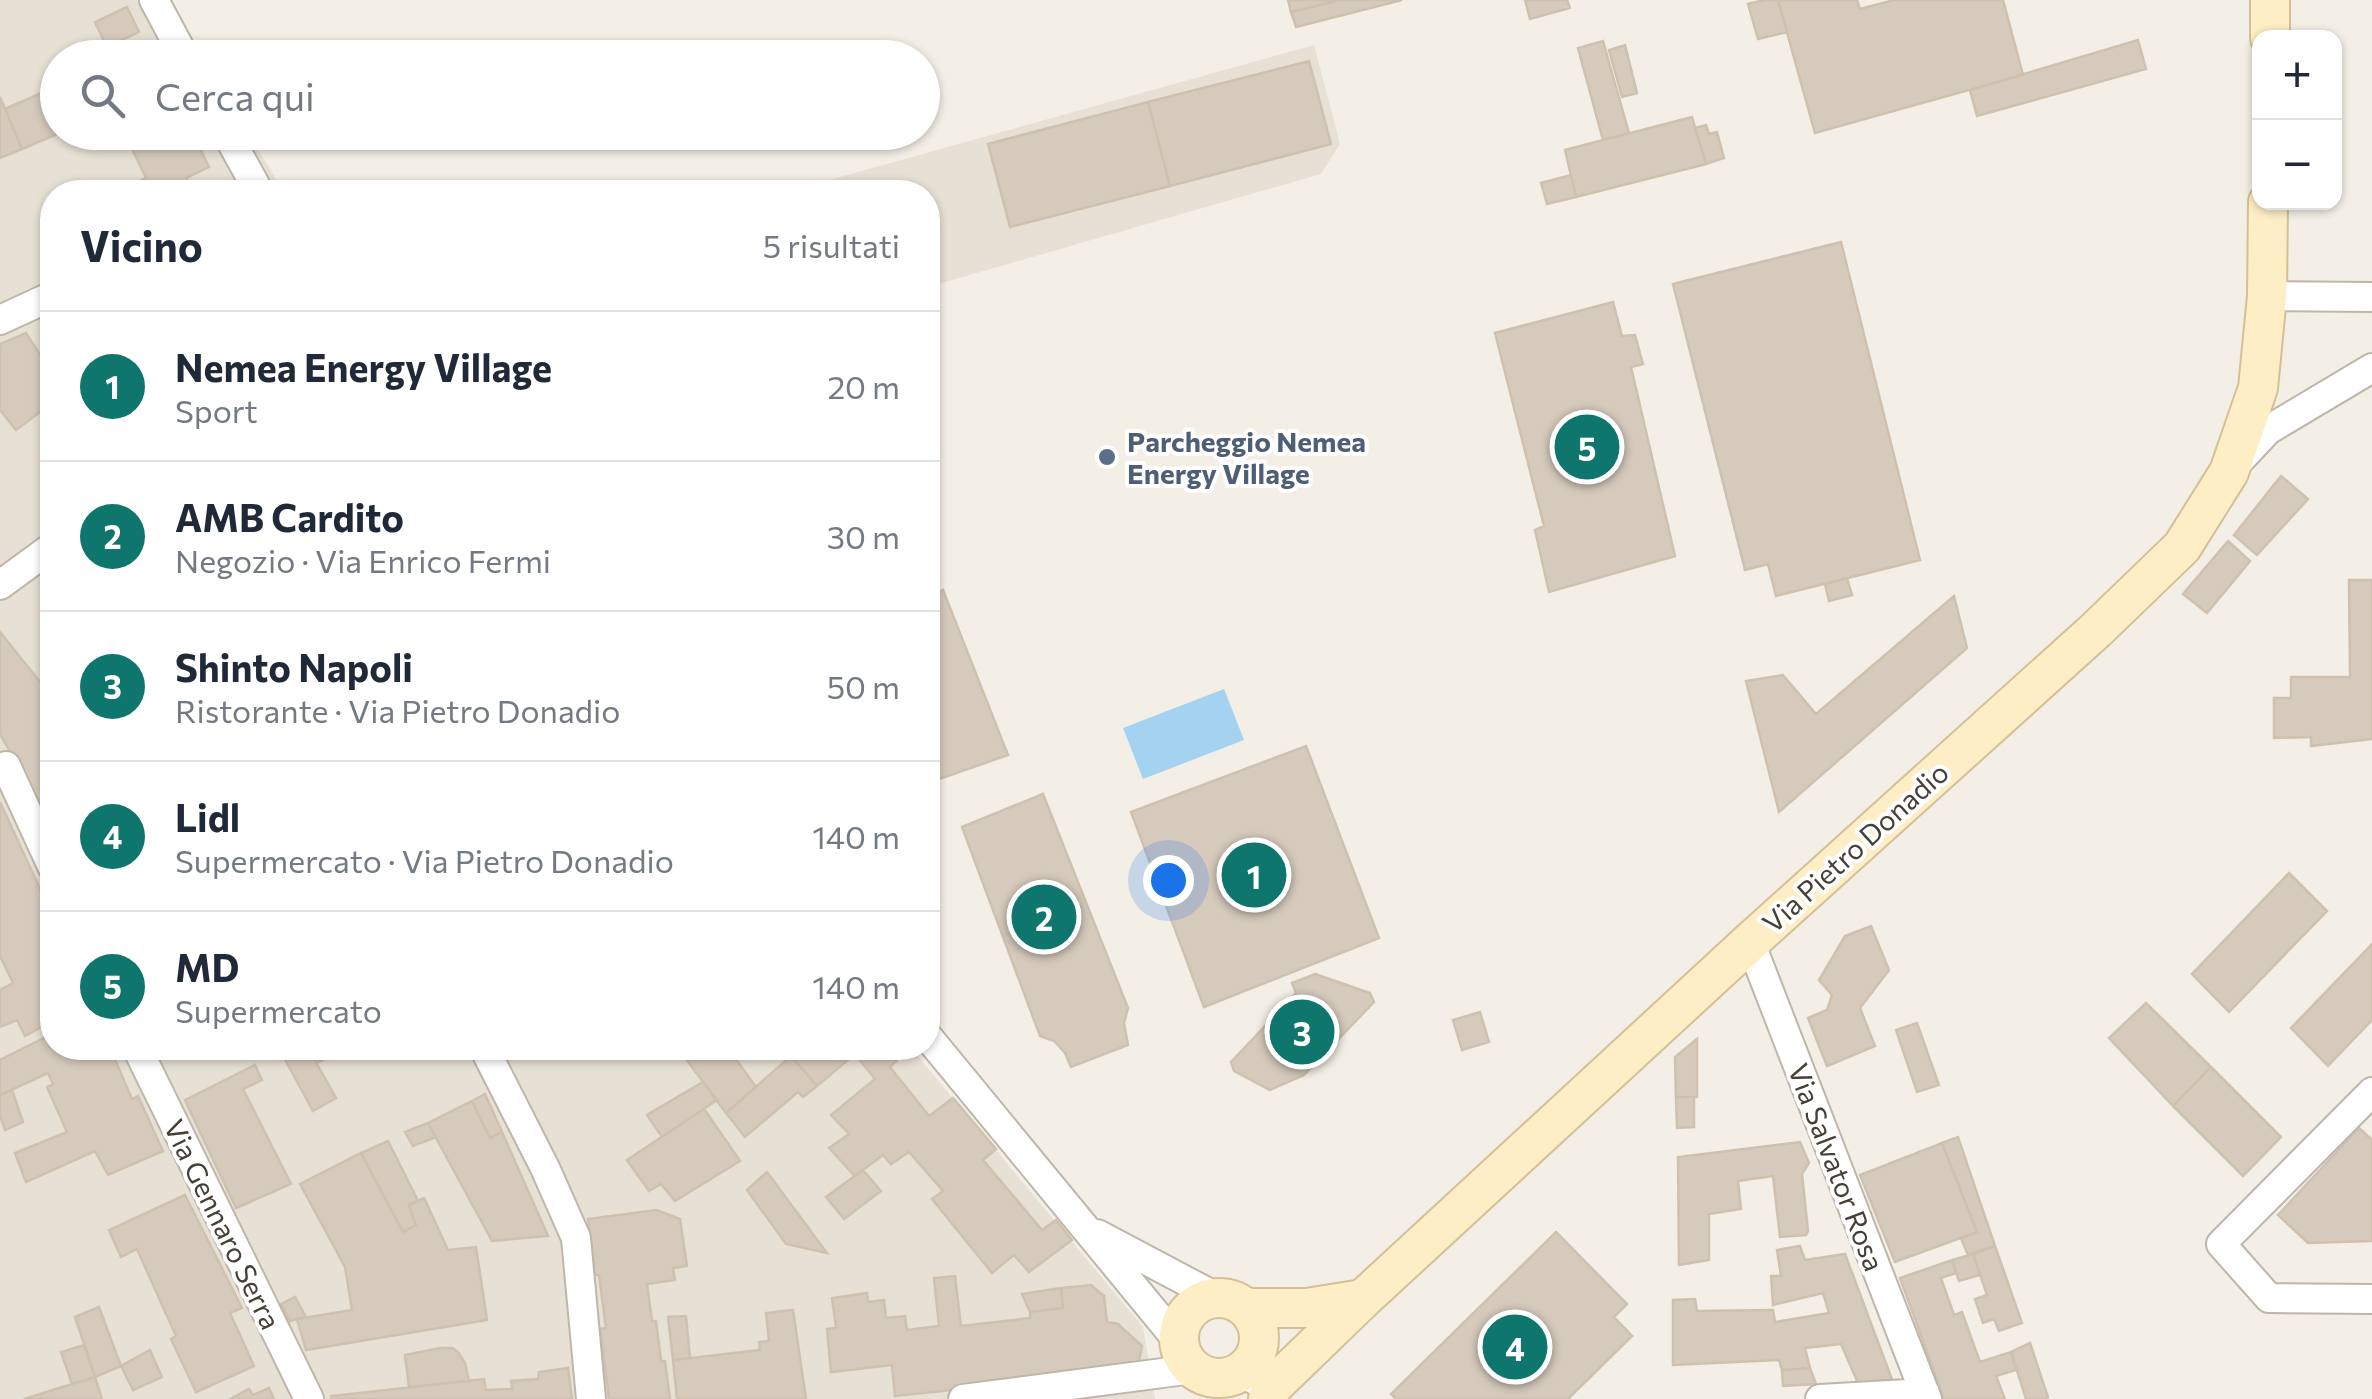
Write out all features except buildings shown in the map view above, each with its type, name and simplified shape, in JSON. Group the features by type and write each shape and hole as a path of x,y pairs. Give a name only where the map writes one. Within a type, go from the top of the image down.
{"main road":[{"path":"2270,0 2270,30"},
{"name":"Via Pietro Donadio","path":"1227,1375 1363,1298 2096,630 2182,547 2230,472 2258,388 2267,296 2268,210"},
{"path":"1232,1303 1253,1316 1259,1336 1227,1375 1179,1331 1189,1311 1207,1300 1307,1308 1363,1298"}],"street":[{"path":"154,0 176,40"},
{"path":"236,150 252,180"},
{"path":"2267,296 2372,297"},
{"path":"0,320 40,302"},
{"path":"2230,472 2268,430 2372,368"},
{"path":"0,585 40,555"},
{"path":"6,766 40,840"},
{"name":"Via Salvator Rosa","path":"1750,942 1926,1396 1820,1399"},
{"path":"940,1052 1082,1227 1227,1375"},
{"name":"Via Gennaro Serra","path":"143,1060 310,1399"},
{"path":"490,1060 576,1238 591,1399"},
{"path":"2372,1092 2220,1244 2269,1298 2372,1299"},
{"path":"1082,1227 1232,1303"},
{"path":"962,1399 1227,1375"}],"shaded area":[{"path":"0,0 170,0 194,40 40,40 40,150 258,150 277,180 40,180 40,1060 921,1060 1143,1327 1155,1399 0,1399"},
{"path":"1314,45 1340,144 1321,174 940,284 940,180 829,180"}],"water":[{"path":"1224,689 1244,740 1143,779 1123,728"}],"place":[{"name":"MD","path":"1587,447"},
{"name":"Parcheggio Nemea Energy Village","path":"1107,457"},
{"name":"Nemea Energy Village","path":"1254,875"},
{"name":"AMB Cardito","path":"1044,917"},
{"name":"Shinto Napoli","path":"1302,1032"},
{"name":"Lidl","path":"1515,1347"}]}
